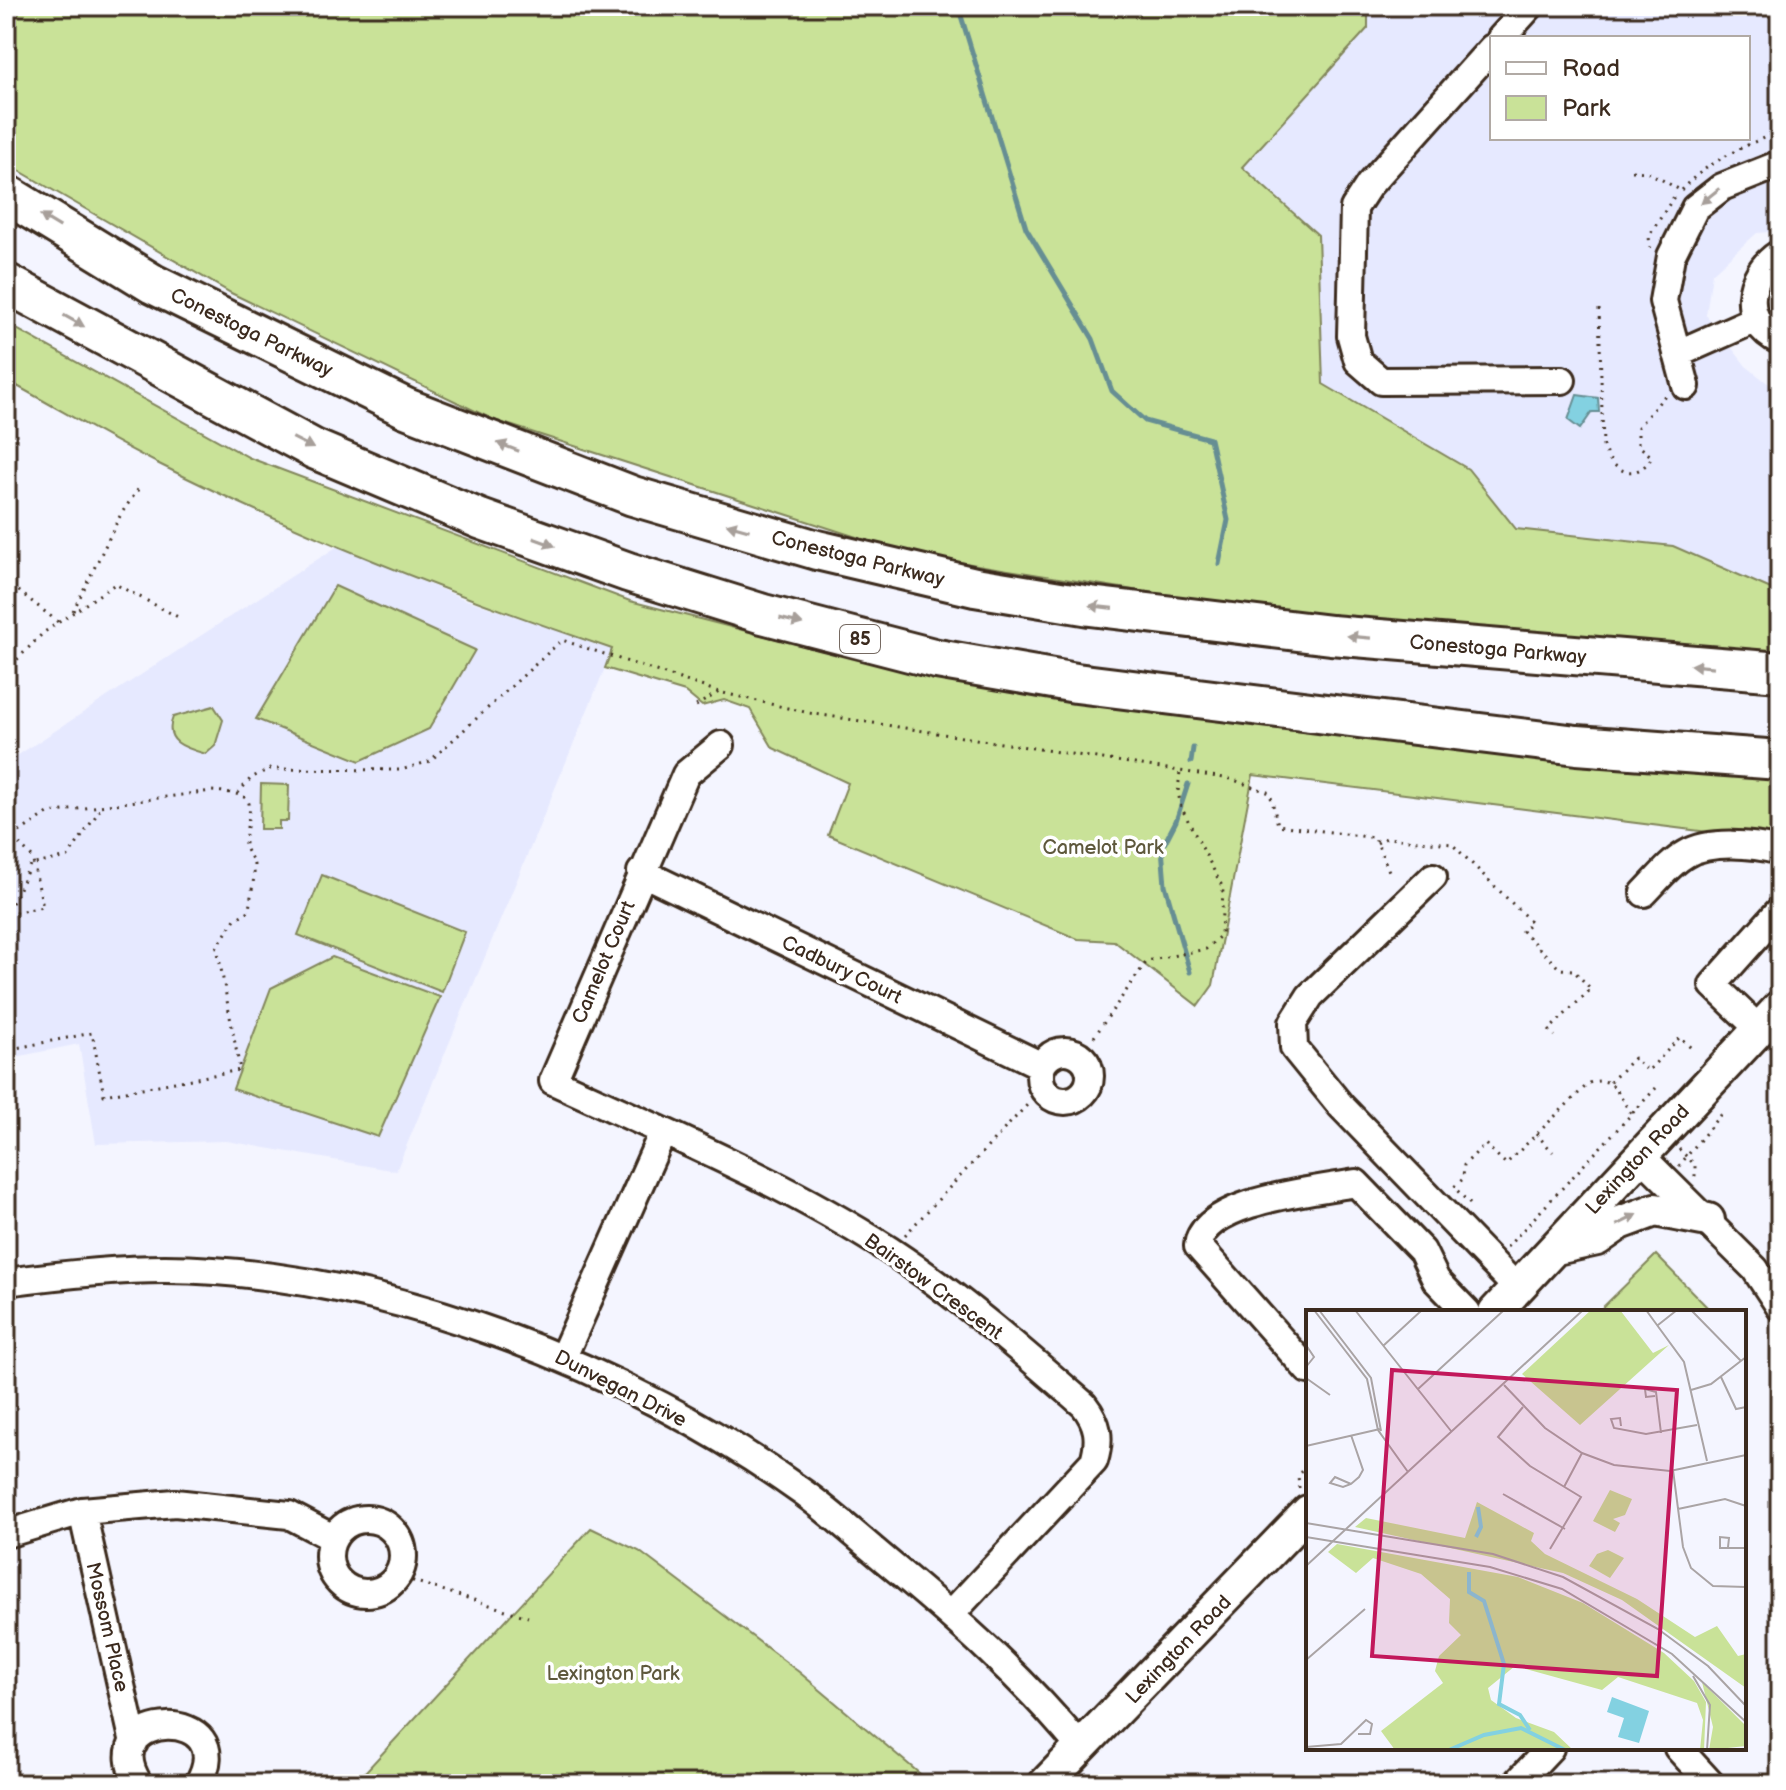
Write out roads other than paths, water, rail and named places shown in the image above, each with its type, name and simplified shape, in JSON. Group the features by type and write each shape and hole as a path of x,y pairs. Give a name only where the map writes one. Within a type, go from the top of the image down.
{"highway":[{"name":"Conestoga Parkway","path":"6,194 153,284 406,408 633,496 817,550 975,587 1105,608 1331,635 1780,672"},
{"name":"85","path":"6,283 314,449 480,519 628,572 763,614 937,659 1076,683 1577,745 1780,760"}],"main road":[{"name":"Lexington Road","path":"1497,1310 1770,1018"},
{"path":"1556,1248 1597,1239 1620,1223 1655,1210 1708,1220"},
{"name":"Lexington Road","path":"1045,1784 1306,1514"}],"street":[{"path":"1503,36 1530,6"},
{"path":"1490,50 1369,185 1354,208 1351,336 1358,361 1381,381 1562,380"},
{"path":"1677,389 1677,354 1663,301 1671,256 1695,208 1722,187 1780,164"},
{"path":"1780,253 1767,261 1756,275 1751,293 1761,328 1780,341"},
{"path":"1677,354 1756,319"},
{"name":"Camelot Court","path":"663,1132 553,1081 686,774 721,745"},
{"path":"1644,893 1683,856 1699,848 1734,846 1780,851"},
{"name":"Cadbury Court","path":"641,872 1042,1066"},
{"path":"1433,877 1310,996 1293,1023 1294,1048 1341,1106 1517,1288"},
{"path":"1770,1018 1713,985 1780,910"},
{"path":"563,1357 663,1132"},
{"name":"Bairstow Crescent","path":"663,1132 790,1193 886,1248 997,1330 1084,1405 1095,1419 1099,1445 1094,1461 951,1614"},
{"path":"1640,1155 1755,1269 1780,1307"},
{"path":"1306,1368 1198,1246 1199,1236 1207,1227 1242,1205 1356,1183 1422,1251 1436,1280 1465,1310"},
{"name":"Dunvegan Drive","path":"6,1282 113,1270 154,1269 292,1281 440,1317 563,1357 670,1409 805,1494 951,1614 1080,1747"},
{"path":"6,1534 82,1511 175,1503 289,1515 333,1538"},
{"name":"Mossom Place","path":"82,1511 134,1743 131,1769 139,1784"},
{"path":"369,1519 389,1527 402,1547 403,1559 397,1576 381,1590 369,1593 344,1586 330,1565 333,1538 344,1525 356,1520 369,1519"},
{"path":"134,1743 147,1729 159,1724 172,1723 189,1729 204,1749 206,1762 198,1784"},
{"path":"1516,1784 1548,1750"},
{"path":"1680,1750 1711,1784"}],"water":[{"path":"1577,395 1598,398 1599,412 1592,412 1580,429 1568,420"}],"waterway":[{"path":"958,6 1026,228 1093,339 1112,391 1145,421 1210,439 1228,520 1219,564"},
{"path":"1191,762 1193,748"},
{"path":"1188,784 1176,821 1162,848 1165,885 1190,972"}],"park label":[{"name":"Camelot Park","path":"1103,847"},
{"name":"Lexington Park","path":"613,1673"}]}
